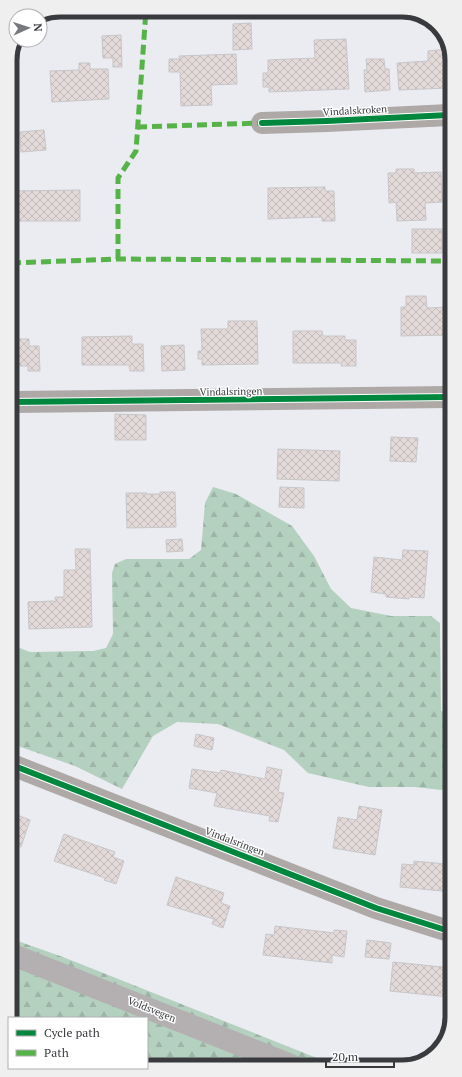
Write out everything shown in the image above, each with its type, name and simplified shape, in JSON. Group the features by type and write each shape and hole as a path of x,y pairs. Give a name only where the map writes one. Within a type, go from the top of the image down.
{"highway":[{"name":"Voldsvegen","path":"17,957 278,1060"}],"street":[{"name":"Vindalskroken","path":"262,122 327,122 445,115"},
{"name":"Vindalsringen","path":"17,402 445,397"},
{"name":"Vindalsringen","path":"17,767 376,908 445,930"}],"green space":[{"path":"213,487 236,494 292,526 314,556 331,589 351,608 391,616 431,616 440,623 441,711 445,712 445,790 414,787 369,787 308,773 284,750 218,724 177,722 153,736 122,789 75,766 17,746 17,647 30,652 93,651 106,648 113,634 112,573 115,564 126,559 189,559 201,550 205,503"},
{"path":"17,941 63,957 322,1060 148,1060 148,1017 17,1017"}],"building":[{"path":"251,23 252,49 233,50 233,24"},
{"path":"121,35 122,67 113,67 113,58 103,58 102,36"},
{"path":"346,39 349,89 269,92 269,87 263,87 263,73 268,73 268,60 315,58 314,40"},
{"path":"444,50 445,88 399,90 397,63 428,61 428,51"},
{"path":"236,54 237,84 211,85 212,105 181,106 180,72 169,72 169,59 180,59 179,56"},
{"path":"366,59 384,59 385,69 389,69 390,90 365,92 364,70 367,70"},
{"path":"79,63 90,63 90,69 108,69 109,99 52,102 50,71 79,70"},
{"path":"44,130 46,150 21,152 20,132"},
{"path":"396,169 414,169 414,173 441,172 442,202 425,203 426,220 397,221 396,202 389,203 388,173 396,173"},
{"path":"325,187 325,191 334,191 335,221 322,221 322,217 268,219 268,188"},
{"path":"80,190 80,221 17,221 17,191"},
{"path":"412,229 442,229 442,253 412,253"},
{"path":"406,296 426,296 427,308 445,307 445,335 401,336 401,307 406,307"},
{"path":"228,321 257,321 258,364 202,365 202,359 198,359 198,351 202,351 201,329 228,329"},
{"path":"293,331 322,331 323,336 345,336 345,340 356,340 356,366 341,366 342,363 293,363"},
{"path":"132,336 132,344 143,344 144,371 130,371 129,365 82,365 82,337"},
{"path":"17,339 29,339 29,346 39,346 40,371 28,371 28,366 17,366"},
{"path":"184,345 185,370 162,371 161,346"},
{"path":"115,414 146,415 146,440 115,440"},
{"path":"391,437 418,438 416,462 390,461"},
{"path":"278,449 340,451 339,481 277,479"},
{"path":"280,487 304,488 304,508 279,507"},
{"path":"160,492 175,492 176,527 127,528 126,493 160,494"},
{"path":"182,539 183,551 167,552 166,540"},
{"path":"75,549 90,549 92,627 29,629 28,602 54,601 56,603 55,597 64,597 64,570 76,570"},
{"path":"403,550 428,551 424,598 409,597 409,599 386,597 386,594 371,592 374,557 402,560"},
{"path":"196,734 214,738 212,750 194,746"},
{"path":"267,767 282,770 278,792 284,793 278,822 269,821 270,816 214,806 217,793 189,788 192,769 220,773 221,770 265,779"},
{"path":"359,806 382,810 375,855 333,848 338,817 357,820"},
{"path":"17,815 30,820 21,847 17,846"},
{"path":"64,834 115,852 113,857 124,861 116,884 104,880 105,878 54,861"},
{"path":"414,861 445,864 445,891 400,887 402,864 414,865"},
{"path":"176,877 224,893 221,903 230,906 223,928 212,924 214,919 167,905"},
{"path":"275,926 334,933 334,930 347,931 344,957 332,955 332,963 263,955 266,934 274,935"},
{"path":"367,940 391,943 389,959 365,957"},
{"path":"393,962 445,967 445,997 390,991"}],"marked path":[{"path":"118,259 118,178 136,151 146,17"},
{"path":"137,127 262,123"},
{"path":"17,263 118,259 445,261"}],"cycle path":[{"path":"262,123 445,115"},
{"path":"17,402 445,397"},
{"path":"17,767 376,908 445,930"}]}
